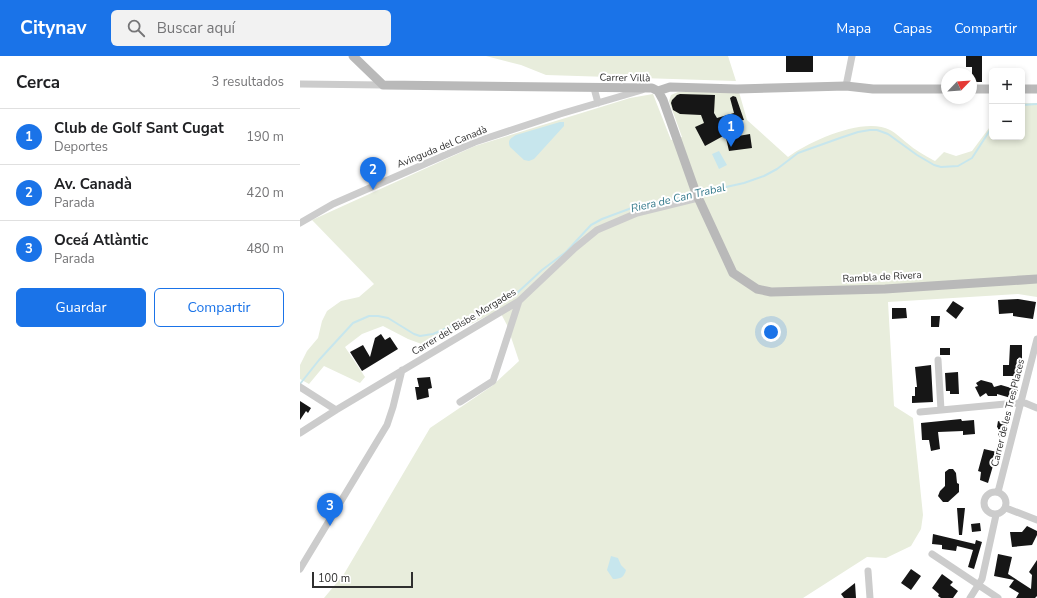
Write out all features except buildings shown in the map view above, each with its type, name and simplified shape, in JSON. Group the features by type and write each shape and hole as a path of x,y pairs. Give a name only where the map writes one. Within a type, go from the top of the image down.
{"street":[{"path":"353,56 383,85"},
{"path":"846,86 852,56"},
{"name":"Carrer Villà","path":"300,84 652,88 658,91 670,87 737,89 846,86 873,89 941,89"},
{"path":"594,88 598,103"},
{"name":"Avinguda del Canadà","path":"300,223 333,204 475,142 646,88"},
{"path":"977,89 989,89"},
{"path":"1025,89 1037,89"},
{"path":"658,91 663,100 697,196"},
{"name":"Rambla de Rivera","path":"697,196 733,273 757,289 771,292 885,289 1037,279"},
{"name":"Carrer del Bisbe Morgades","path":"300,433 402,370 519,301 597,230 637,213 697,196"},
{"path":"460,402 493,381 519,301"},
{"name":"Carrer de les Tres Places","path":"998,492 1037,339"},
{"path":"938,360 941,410"},
{"path":"300,569 387,425 402,370"},
{"path":"302,389 336,410"},
{"path":"920,412 1021,403 1037,408"},
{"path":"998,492 1004,497 1007,504 1006,508 1004,511 996,515 991,514 987,511 984,502 989,494 998,492"},
{"path":"1006,508 1037,520"},
{"path":"970,598 982,578 996,515"},
{"path":"932,554 998,598"},
{"path":"868,571 870,598"}],"green space":[{"path":"486,56 728,56 736,81 546,75 521,65"},
{"path":"678,92 739,92 747,120 788,157 809,144 838,132 852,128 879,126 897,134 910,146 935,161 944,152 956,156 972,151 989,128 989,140 1025,140 1025,103 1037,103 1037,297 1018,294 888,302 894,406 913,418 923,515 921,529 911,546 886,558 867,557 803,598 324,598 344,574 430,428 492,386 519,361 507,325 499,310 427,346 408,339 383,326 362,334 345,347 365,377 360,383 324,366 309,384 300,379 300,365 307,351 318,338 322,321 327,311 341,301 359,297 374,284 312,220 475,146 630,98 653,94 671,140 682,137 669,101 671,95"}],"water":[{"path":"564,122 564,126 534,159 529,161 524,160 509,145 511,138 516,135"},
{"path":"719,151 727,165 719,169 712,154"},
{"path":"611,556 618,558 621,565 626,570 620,578 613,579 607,570"}],"waterway":[{"name":"Riera de Can Trabal","path":"1025,105 1037,104"},
{"name":"Riera de Can Trabal","path":"699,193 744,183 764,176 777,169 798,153 858,132 870,130 877,130 888,134 917,155 934,165 941,167 958,166 972,158 989,132"},
{"name":"Riera de Can Trabal","path":"300,384 319,360 353,323 369,316 378,316 388,318 420,336 433,334 473,317 516,294 542,270 566,252 591,225 602,219 637,206 695,195"}],"place":[{"name":"Club de Golf Sant Cugat","path":"731,147"},
{"name":"Av. Canadà","path":"373,190"},
{"name":"Oceá Atlàntic","path":"330,526"}]}
